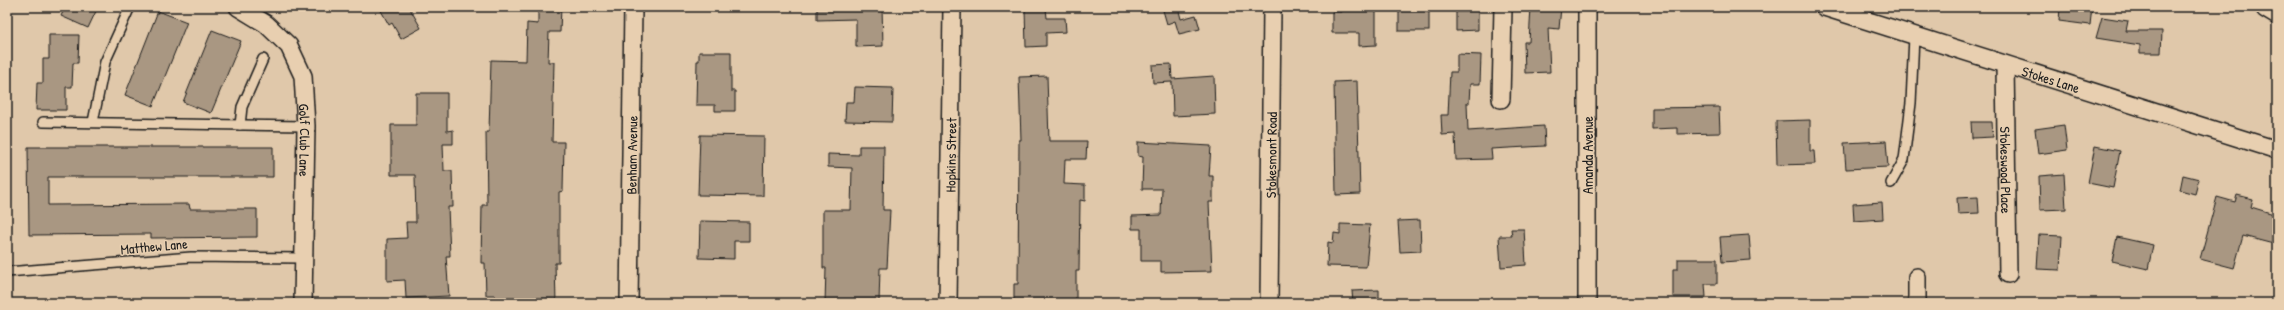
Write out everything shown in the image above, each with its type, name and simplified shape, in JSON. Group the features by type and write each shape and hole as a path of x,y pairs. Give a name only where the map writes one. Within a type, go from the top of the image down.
{"highway":[{"path":"2267,7 2277,13"}],"street":[{"name":"Golf Club Lane","path":"238,7 266,24 289,46 304,76 306,126 303,303"},
{"name":"Benham Avenue","path":"629,303 633,7"},
{"name":"Hopkins Street","path":"948,303 952,7"},
{"name":"Stokesmont Road","path":"1269,303 1272,7"},
{"path":"1501,99 1503,7"},
{"name":"Amanda Avenue","path":"1586,303 1587,7"},
{"name":"Stokes Lane","path":"1824,7 2277,150"},
{"name":"Stokeswood Place","path":"2005,65 2008,274"},
{"path":"1917,277 1917,303"}],"lane":[{"path":"93,122 105,62 130,7"},
{"path":"1891,183 1904,160 1911,103 1914,36"},
{"path":"240,125 242,107 263,59"},
{"path":"43,122 306,126"},
{"name":"Matthew Lane","path":"7,272 191,257 303,258"}],"building":[{"path":"65,7 98,7 88,28 61,16"},
{"path":"379,7 409,7 421,28 401,39 392,23 389,25"},
{"path":"538,7 561,7 560,32 549,32 548,62 554,62 552,142 564,142 563,191 559,192 559,263 555,263 556,303 496,303 495,295 486,295 485,263 481,263 482,205 487,205 486,132 489,132 491,60 526,61 527,23 538,24"},
{"path":"882,7 883,46 856,47 856,19 817,20 817,8"},
{"path":"1162,7 1178,7 1181,19 1196,15 1200,29 1179,34 1175,21 1167,24"},
{"path":"1342,7 1376,7 1376,45 1359,46 1359,33 1332,33 1332,12 1342,12"},
{"path":"1399,7 1429,7 1429,31 1399,31"},
{"path":"1456,7 1478,7 1478,30 1456,31"},
{"path":"1531,7 1561,7 1559,29 1548,28 1550,72 1525,73 1524,42 1529,42"},
{"path":"2060,7 2092,7 2090,25 2059,21"},
{"path":"1046,8 1047,18 1065,18 1066,32 1046,33 1046,46 1026,47 1025,9"},
{"path":"158,11 187,22 153,106 125,95"},
{"path":"2102,17 2128,21 2126,31 2162,31 2161,53 2140,53 2140,45 2096,38"},
{"path":"212,30 241,41 211,113 183,102"},
{"path":"49,35 79,35 78,63 73,63 72,87 66,87 66,110 36,110 37,83 43,83 43,59 49,59"},
{"path":"699,52 731,52 731,91 735,91 735,111 715,111 715,105 696,105 697,61 699,61"},
{"path":"1457,54 1481,55 1480,84 1470,84 1469,103 1467,103 1468,131 1544,126 1545,146 1491,149 1492,159 1456,160 1455,134 1442,135 1441,115 1448,115 1450,72 1457,72"},
{"path":"1171,64 1172,79 1214,76 1215,114 1173,116 1172,82 1153,83 1152,65"},
{"path":"1047,76 1049,141 1087,141 1086,159 1065,159 1064,184 1085,185 1085,201 1080,200 1079,271 1076,271 1076,303 1014,303 1014,284 1018,284 1019,140 1021,140 1019,77"},
{"path":"1357,81 1360,194 1336,195 1334,82"},
{"path":"855,87 893,88 892,122 845,121 846,102 854,102"},
{"path":"416,93 447,93 447,131 453,130 453,144 443,144 444,171 452,171 453,207 448,207 450,256 446,256 449,296 406,298 405,280 387,281 387,239 407,238 406,222 416,222 415,175 391,175 391,125 416,125"},
{"path":"1719,107 1720,133 1677,134 1677,128 1652,129 1652,108"},
{"path":"1810,120 1810,151 1814,151 1815,164 1777,165 1776,121"},
{"path":"1971,122 1992,122 1993,137 1972,138"},
{"path":"2064,125 2067,150 2038,154 2035,129"},
{"path":"700,135 764,136 763,196 698,195"},
{"path":"1886,141 1888,167 1846,169 1844,143"},
{"path":"1138,142 1211,146 1209,176 1213,176 1213,202 1209,202 1212,271 1161,272 1161,261 1141,261 1141,229 1132,229 1132,216 1161,215 1162,189 1142,189 1143,157 1138,156"},
{"path":"859,146 884,146 883,210 890,210 887,268 880,268 879,303 825,303 826,268 823,268 823,210 851,210 852,168 828,167 828,154 859,155"},
{"path":"2095,146 2120,151 2113,188 2088,183"},
{"path":"28,147 273,147 273,177 48,177 48,205 189,204 190,209 257,209 257,237 151,238 151,234 29,235"},
{"path":"2064,174 2066,209 2040,210 2039,176"},
{"path":"2183,175 2199,179 2195,194 2180,190"},
{"path":"2237,195 2253,199 2251,207 2277,215 2277,245 2243,236 2234,268 2200,259 2217,197 2235,202"},
{"path":"1978,197 1979,213 1958,214 1957,198"},
{"path":"1882,202 1883,219 1854,221 1853,204"},
{"path":"1420,220 1421,251 1400,252 1398,221"},
{"path":"700,221 749,222 749,241 734,241 734,259 699,258"},
{"path":"1340,224 1370,225 1366,267 1327,266 1328,242 1333,243 1334,233 1340,234"},
{"path":"1511,229 1524,229 1526,265 1501,267 1499,236 1512,236"},
{"path":"1749,235 1751,260 1722,262 1720,237"},
{"path":"2039,235 2062,236 2060,270 2037,269"},
{"path":"2117,237 2153,245 2148,269 2112,261"},
{"path":"1678,259 1717,259 1717,284 1705,284 1706,297 1673,297 1673,269 1678,269"},
{"path":"1379,290 1379,303 1353,303 1352,291"}]}
